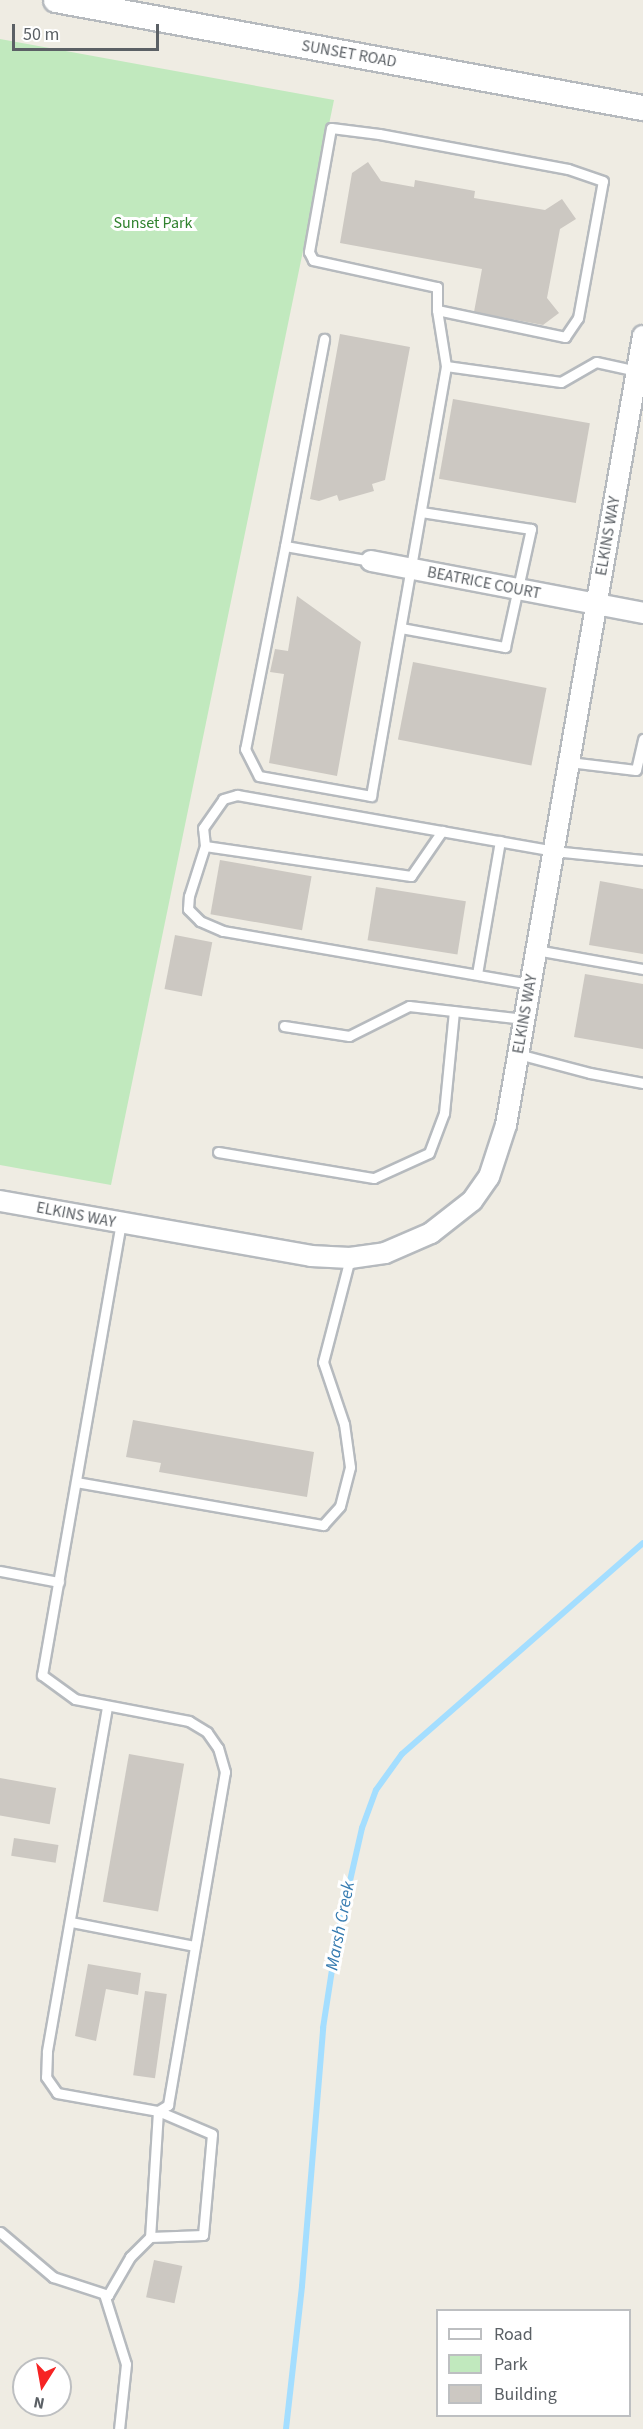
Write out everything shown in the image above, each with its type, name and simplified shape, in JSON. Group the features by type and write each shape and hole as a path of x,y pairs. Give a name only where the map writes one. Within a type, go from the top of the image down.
{"street":[{"name":"SUNSET ROAD","path":"56,0 643,108"},
{"name":"ELKINS WAY","path":"0,1201 311,1256 350,1258 385,1253 431,1233 472,1201 489,1177 506,1125 640,364 643,336"},
{"name":"BEATRICE COURT","path":"371,561 643,613"}],"lane":[{"path":"324,339 245,749 259,776 371,796 446,366 437,310 437,287 313,260 309,252 331,128 379,134 568,169 603,181 578,318 565,337 437,310"},
{"path":"446,366 561,382 596,362 640,364"},
{"path":"401,628 505,647 531,529 421,512"},
{"path":"285,546 371,561"},
{"path":"569,762 636,770 643,739"},
{"path":"530,984 224,931 200,921 188,909 189,896 205,846 204,828 223,799 237,795 553,851 643,860"},
{"path":"205,846 411,876 442,831"},
{"path":"477,974 500,841"},
{"path":"536,950 643,969"},
{"path":"285,1026 349,1036 409,1006 524,1019"},
{"path":"218,1152 374,1178 429,1153 444,1113 454,1011"},
{"path":"518,1054 643,1083"},
{"path":"121,1224 42,1675 75,1699 189,1721 207,1732 218,1748 225,1772 168,2105 158,2111"},
{"path":"76,1482 323,1526 340,1506 350,1467 344,1424 323,1362 350,1258"},
{"path":"0,1571 59,1582"},
{"path":"107,1707 47,2052 46,2077 57,2093 158,2111 212,2134 203,2235 150,2237"},
{"path":"71,1922 195,1946"},
{"path":"0,2232 53,2277 108,2295 130,2257 150,2237 158,2111"},
{"path":"104,2294 126,2364 119,2429"}],"green space":[{"name":"Sunset Park","path":"0,39 334,100 111,1185 0,1165"}],"building":[{"path":"368,162 381,181 414,187 415,180 475,191 474,198 545,210 562,199 576,219 560,229 547,298 559,313 543,325 474,312 482,269 340,243 352,173"},
{"path":"340,334 410,347 385,480 372,484 374,491 339,501 337,495 319,501 310,499"},
{"path":"453,399 590,423 576,503 439,479"},
{"path":"297,596 361,642 337,776 269,763 284,674 270,672 275,649 288,651"},
{"path":"413,662 547,688 531,765 398,740"},
{"path":"220,860 312,876 302,930 210,914"},
{"path":"600,881 643,889 643,954 589,945"},
{"path":"376,887 466,901 457,955 368,940"},
{"path":"175,935 212,942 202,996 165,989"},
{"path":"585,974 643,984 643,1049 574,1037"},
{"path":"133,1420 314,1452 307,1497 159,1472 161,1463 126,1457"},
{"path":"129,1754 184,1764 158,1911 103,1902"},
{"path":"0,1778 56,1788 50,1824 0,1816"},
{"path":"14,1838 58,1845 56,1863 11,1856"},
{"path":"88,1964 141,1973 138,1995 106,1989 96,2041 75,2036"},
{"path":"145,1991 167,1994 155,2078 133,2075"},
{"path":"154,2260 182,2266 174,2303 146,2297"}],"waterway":[{"name":"Marsh Creek","path":"286,2429 302,2286 323,2028 337,1938 362,1828 376,1790 402,1754 643,1543"}]}
